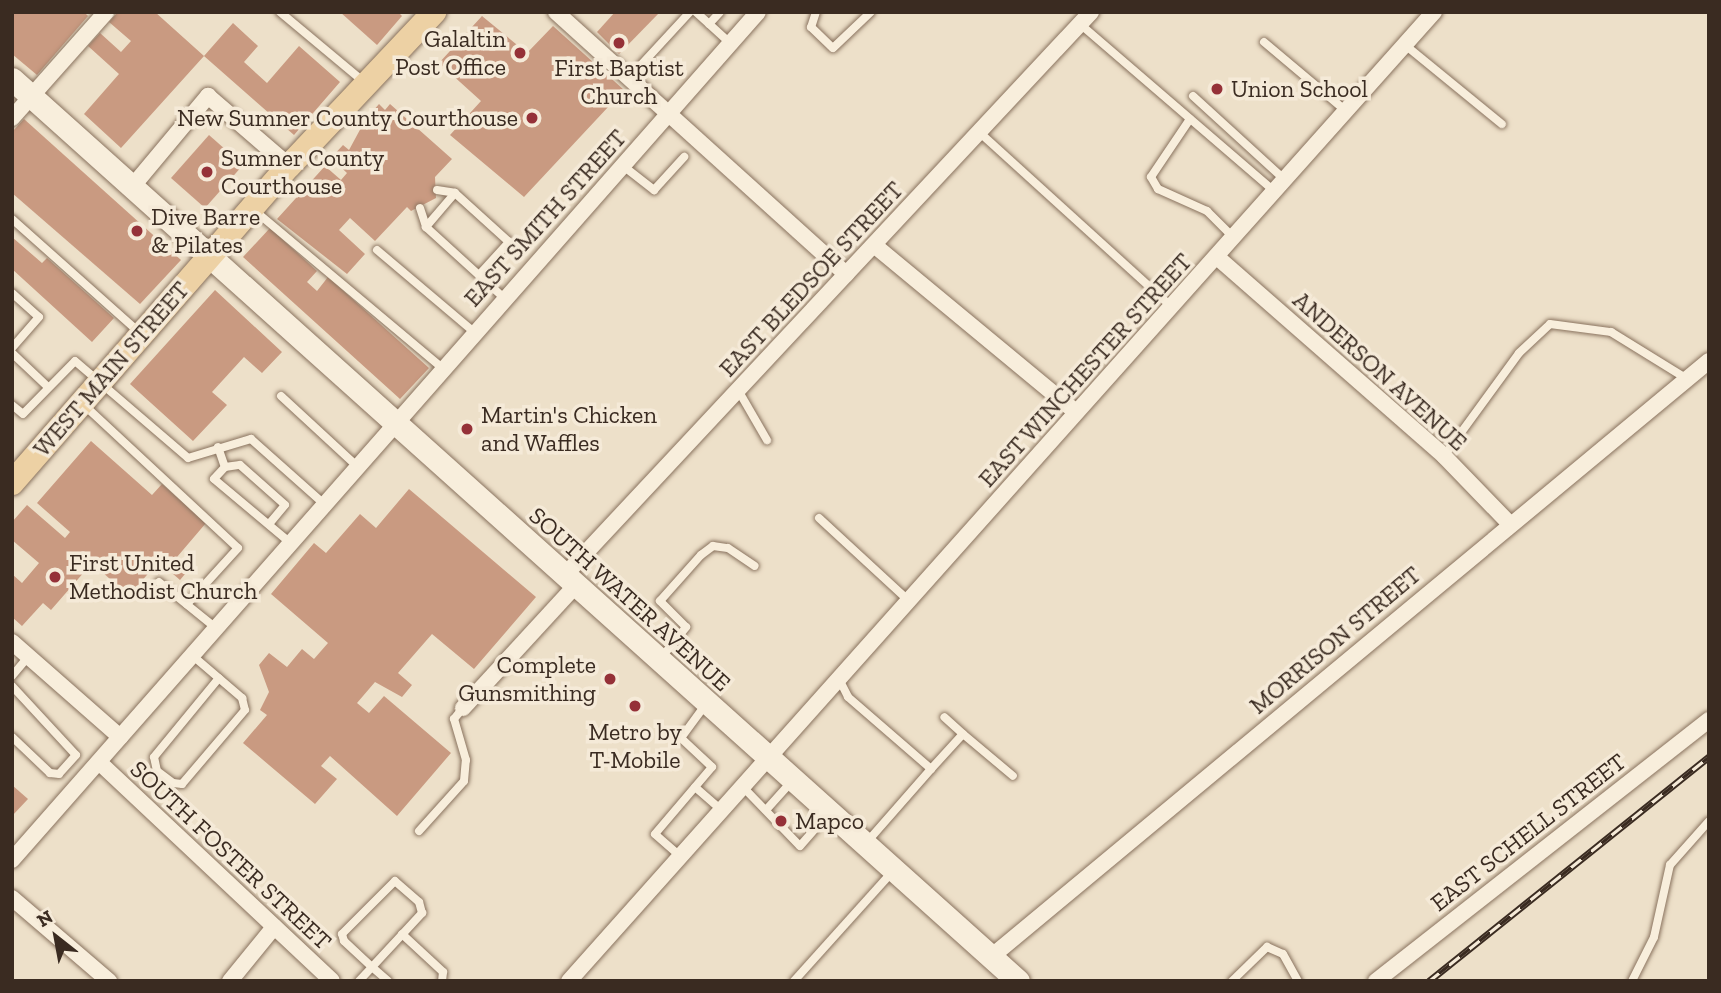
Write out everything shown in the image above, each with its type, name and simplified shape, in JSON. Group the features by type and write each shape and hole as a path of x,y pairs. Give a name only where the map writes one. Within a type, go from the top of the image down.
{"main road":[{"name":"WEST MAIN STREET","path":"12,483 251,208 434,12"},
{"name":"SOUTH WATER AVENUE","path":"12,79 1017,981"}],"street":[{"path":"556,12 846,274"},
{"name":"EAST SMITH STREET","path":"12,860 327,507 393,422 758,12"},
{"name":"EAST WINCHESTER STREET","path":"569,981 1434,12"},
{"path":"12,118 104,13"},
{"name":"EAST BLEDSOE STREET","path":"463,708 569,581 738,390 1086,18"},
{"path":"132,187 208,96 289,166"},
{"path":"874,245 1076,411"},
{"name":"ANDERSON AVENUE","path":"1217,257 1444,456 1510,524"},
{"name":"MORRISON STREET","path":"991,957 1709,360"},
{"name":"SOUTH FOSTER STREET","path":"12,642 120,737"},
{"name":"EAST SCHELL STREET","path":"1376,981 1709,720"},
{"name":"SOUTH FOSTER STREET","path":"100,762 332,981"},
{"path":"12,898 109,981"},
{"path":"230,981 274,927"}],"lane":[{"path":"280,12 366,84"},
{"path":"629,78 690,12"},
{"path":"696,12 730,43"},
{"path":"709,24 720,12"},
{"path":"816,12 811,27 833,48 872,12"},
{"path":"1086,18 1190,119 1280,186"},
{"path":"1264,42 1346,111"},
{"path":"1405,45 1502,124"},
{"path":"1193,96 1280,186"},
{"path":"1190,119 1151,177 1158,189 1207,211 1234,238"},
{"path":"979,132 1172,307"},
{"path":"622,165 654,190 684,157"},
{"path":"437,190 455,193 509,242 479,275"},
{"path":"426,227 455,193"},
{"path":"251,208 442,368"},
{"path":"420,208 426,227 503,298"},
{"path":"12,219 141,334"},
{"path":"377,250 474,332"},
{"path":"12,293 39,317 12,348"},
{"path":"1444,456 1519,353 1549,324 1611,332 1686,379"},
{"path":"12,353 48,387"},
{"path":"12,405 23,414 75,361 188,458 251,439 327,507"},
{"path":"738,390 767,440"},
{"path":"281,396 358,467"},
{"path":"82,403 239,548 187,604"},
{"path":"218,447 225,467"},
{"path":"269,524 285,505 240,465 225,467 214,478 293,545"},
{"path":"819,518 908,600"},
{"path":"659,660 686,627 660,601 701,555 713,547 728,548 755,566"},
{"path":"159,582 217,629"},
{"path":"12,676 29,656"},
{"path":"193,656 219,678 242,698 242,717 182,784 173,783 157,771 154,757 219,678"},
{"path":"839,678 848,697 931,769"},
{"path":"12,686 76,755 59,774 50,773 12,737"},
{"path":"826,692 848,697"},
{"path":"680,856 655,834 712,767 681,738 707,703"},
{"path":"419,831 464,781 466,760 454,719 463,708"},
{"path":"944,718 1013,776"},
{"path":"865,844 963,734"},
{"path":"766,810 793,779"},
{"path":"743,786 800,846 830,812"},
{"path":"695,787 721,810"},
{"path":"1632,981 1654,937 1670,865 1709,821"},
{"path":"794,981 894,869"},
{"path":"359,981 372,967 402,934 422,913 419,902 395,881 342,934 372,967 388,981"},
{"path":"402,934 443,972 442,981"},
{"path":"1232,981 1267,947 1283,954 1297,981"}],"building":[{"path":"12,12 84,12 88,16 37,75 12,54"},
{"path":"118,12 155,12 204,56 121,148 84,114 119,74 88,46 100,33 121,52 131,41 109,22"},
{"path":"340,12 398,12 402,16 377,45"},
{"name":"First Baptist Church","path":"615,12 660,12 619,54 597,32"},
{"name":"New Sumner County Courthouse","path":"482,16 527,53 553,26 624,90 524,197 450,135 481,101 439,63"},
{"path":"233,23 258,46 244,62 267,83 299,46 340,82 294,135 204,56"},
{"path":"379,104 385,110 390,104 452,159 435,177 436,198 411,211 407,207 375,241 350,218 339,230 365,254 347,274 277,219 325,166 341,180 347,173 331,158 343,145 349,150 362,126 367,130 372,124 366,119"},
{"path":"24,119 181,260 140,304 12,193 12,132"},
{"name":"Sumner County Courthouse","path":"209,135 243,165 205,208 171,178"},
{"path":"270,228 317,271 307,282 317,291 328,277 429,368 400,399 243,257"},
{"path":"12,237 42,263 47,258 114,318 92,342 12,269"},
{"path":"215,290 282,352 262,373 244,357 212,392 227,405 193,441 130,384"},
{"path":"91,441 152,495 162,484 206,523 177,557 190,568 180,580 165,567 159,575 152,569 129,596 92,563 51,610 43,603 22,626 12,617 12,574 22,583 39,563 12,540 12,522 27,505 65,538 70,532 37,503"},
{"path":"409,489 536,597 474,669 432,634 398,673 412,685 402,697 375,682 357,703 369,713 384,696 451,753 397,816 330,756 321,766 337,779 315,804 243,743 267,715 260,710 269,692 259,665 269,653 287,667 302,649 314,659 328,643 271,594 314,543 326,553 360,514 376,528"},
{"path":"12,785 28,799 12,816"}],"railway":[{"path":"1429,981 1709,757"}],"place":[{"name":"First Baptist Church","path":"619,43"},
{"name":"Galaltin Post Office","path":"520,53"},
{"name":"Union School","path":"1217,89"},
{"name":"New Sumner County Courthouse","path":"532,118"},
{"name":"Sumner County Courthouse","path":"207,172"},
{"name":"Dive Barre & Pilates","path":"137,231"},
{"name":"Martin's Chicken and Waffles","path":"467,429"},
{"name":"First United Methodist Church","path":"55,577"},
{"name":"Complete Gunsmithing","path":"610,679"},
{"name":"Metro by T-Mobile","path":"635,706"},
{"name":"Mapco","path":"781,821"}]}
